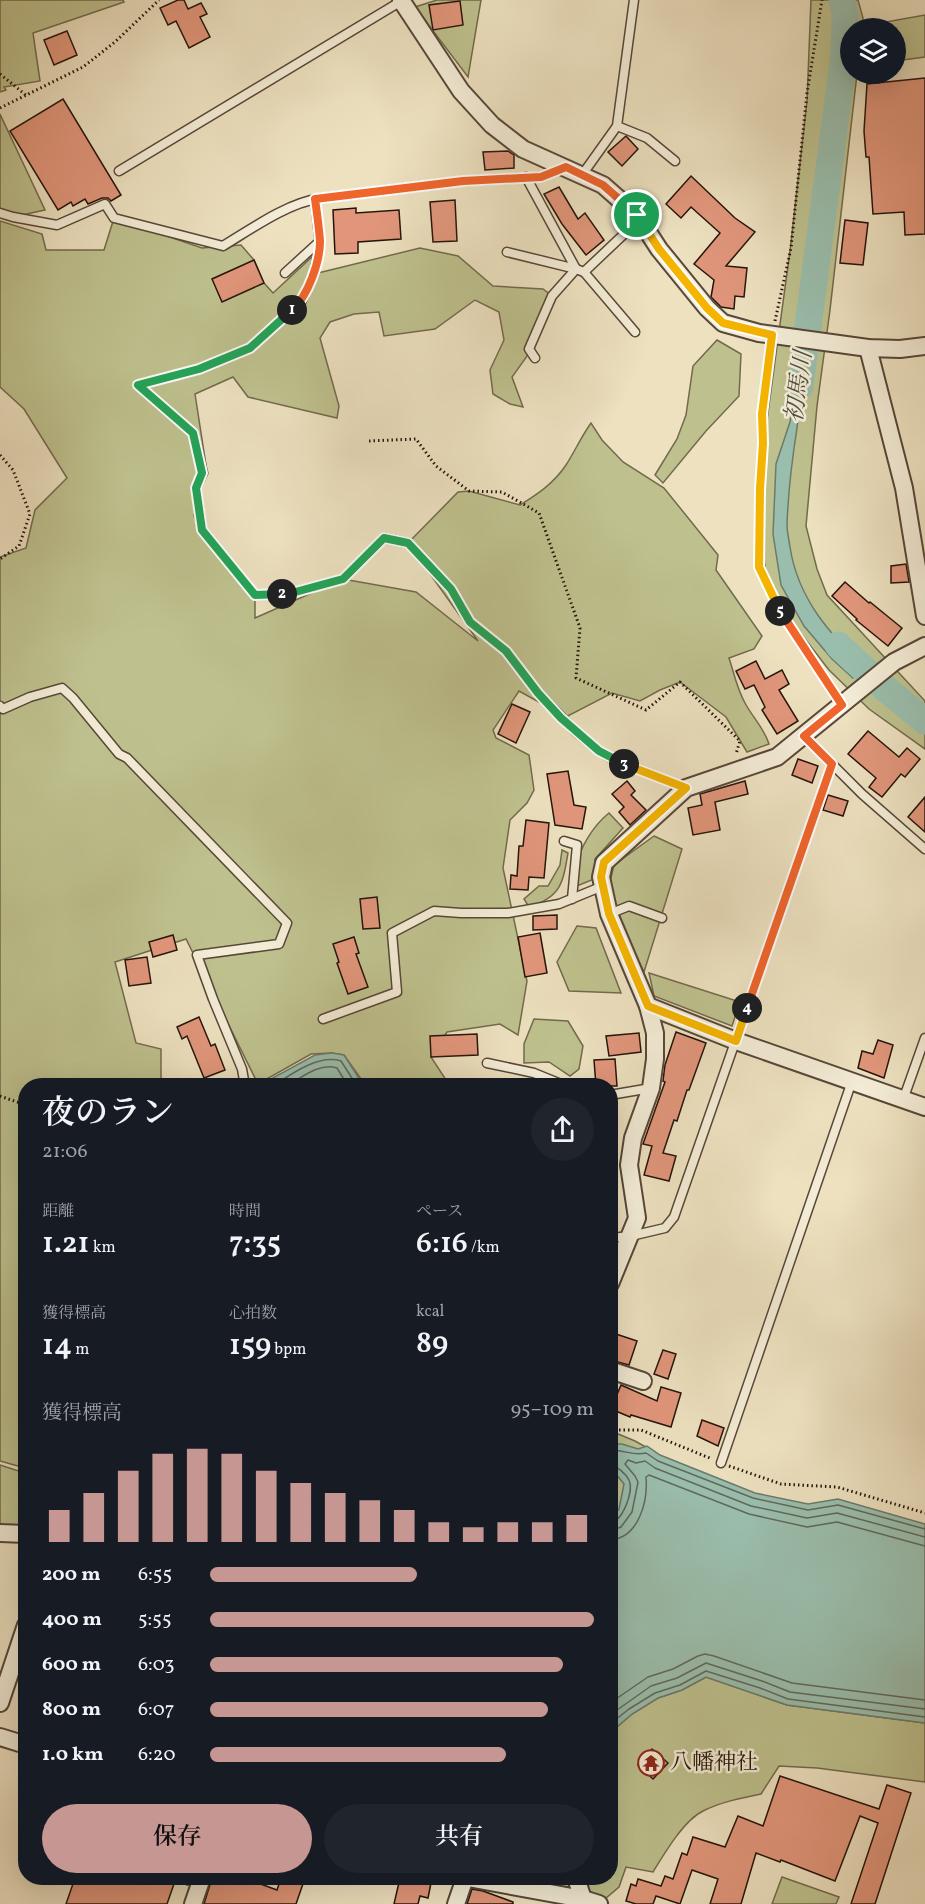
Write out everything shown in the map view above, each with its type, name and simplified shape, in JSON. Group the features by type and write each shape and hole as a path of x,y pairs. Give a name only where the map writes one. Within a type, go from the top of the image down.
{"street":[{"path":"402,0 461,91 492,125 523,149 603,185 640,219 677,272 707,308 723,323 772,335 868,348 925,346"},
{"path":"868,348 904,488 925,616"},
{"path":"618,1266 637,1218 629,1166 633,1138 651,1088 656,1033 648,1006 609,914 601,877 604,862 686,788 777,757 894,662 925,646"},
{"path":"648,1006 736,1041 925,1107"},
{"path":"618,1373 643,1381"},
{"path":"0,1533 18,1534"},
{"path":"0,1702 18,1649"},
{"path":"0,1737 18,1743"},
{"path":"193,1904 200,1885"},
{"path":"456,1904 463,1885"},
{"path":"505,1885 599,1904"},
{"path":"578,1885 583,1899"}],"lane":[{"path":"119,171 402,0"},
{"path":"582,175 617,126 634,0"},
{"path":"617,126 647,138 675,161"},
{"path":"0,213 57,225 105,204 114,218 223,246 261,223 299,204 315,199 353,199 427,185 541,177 566,167"},
{"path":"526,177 580,270 634,332"},
{"path":"315,199 320,241 314,274 301,302 250,348 199,369 138,385 193,433 202,473 196,488 202,530 255,595 288,594 343,579 384,538 408,543 451,589 470,622 506,651 538,693 561,718 599,751 611,758 686,788"},
{"path":"535,358 529,349 552,296 640,219"},
{"path":"285,273 320,241"},
{"path":"507,252 580,270"},
{"path":"0,706 3,709 30,697 62,688 74,698 119,754 127,758 287,923 279,944 197,955 244,1078"},
{"path":"804,736 862,794 925,849"},
{"path":"618,1237 666,1228 674,1217 832,764"},
{"path":"564,840 577,845 572,899"},
{"path":"323,1019 396,992 392,933 434,911 461,914 507,913 559,904 603,886"},
{"path":"609,914 629,906 662,918"},
{"path":"903,1100 925,1038"},
{"path":"487,1063 534,1073 546,1078"},
{"path":"721,1463 852,1082"},
{"path":"618,1094 651,1088"}],"path":[{"path":"0,108 83,67 115,42 159,0"},
{"path":"822,0 807,93 791,248 772,335 762,414 759,567 782,614 842,705"},
{"path":"0,74 27,96"},
{"path":"369,441 416,439 436,466 469,491 502,492 539,513 580,628 576,678 646,710 680,682 740,741 730,773"},
{"path":"0,455 13,470 30,514 19,546 0,559"},
{"path":"0,1096 18,1102"},
{"path":"618,1430 641,1430 721,1463 781,1484 837,1487 925,1513"}],"green space":[{"path":"0,0 123,0 124,2 33,33 40,81 4,87 6,90 0,92"},
{"path":"437,0 481,0 468,77 415,7"},
{"path":"811,0 858,0 863,18 840,18 840,84 856,84 817,406 806,526 817,569 827,595 925,701 925,749 869,709 829,670 788,617 766,574 759,524 761,464 790,251 807,101"},
{"path":"925,15 925,57 906,60 906,18"},
{"path":"0,114 45,210 13,217 0,213"},
{"path":"114,218 202,248 241,245 254,260 264,283 273,293 313,256 314,274 420,248 458,256 493,286 543,289 552,296 535,345 512,377 523,407 510,404 493,394 490,370 504,340 499,312 475,300 435,329 384,336 379,312 354,314 330,322 320,338 339,406 337,418 248,397 233,377 195,394 206,465 194,516 200,527 255,591 255,618 343,579 416,592 478,641 408,543 458,492 469,491 520,505 533,497 551,483 561,471 591,423 602,440 623,462 664,488 718,555 716,570 762,636 754,649 729,658 742,698 769,744 747,752 726,717 680,682 640,701 612,693 566,717 519,691 493,730 496,738 529,755 534,790 527,803 510,820 503,868 527,981 518,1035 500,1024 447,1032 431,1057 445,1078 360,1078 344,1055 332,1053 311,1054 269,1078 255,1078 186,939 115,962 136,1043 161,1049 161,1078 18,1078 18,1466 0,1461 0,557 26,548 35,510 67,478 24,409 0,387 0,221 42,234 46,250 104,250"},
{"path":"717,340 741,354 739,396 706,431 663,483 655,475 677,439 686,415 693,366"},
{"path":"609,813 623,828 595,859 594,879 577,886 576,869 584,845"},
{"path":"654,836 682,849 644,972 606,899 614,865"},
{"path":"562,850 568,853 559,888 548,899 529,907 524,899 539,886 548,886 560,865"},
{"path":"577,926 596,928 621,993 569,991 557,962"},
{"path":"649,973 740,1002 732,1026 654,996"},
{"path":"534,1019 568,1021 583,1046 579,1069 570,1076 549,1062 524,1063 524,1044"},
{"path":"618,1434 655,1452 618,1518"},
{"path":"0,1465 18,1471 18,1528 0,1529"},
{"path":"706,1677 787,1705 925,1723 925,1782 817,1768 779,1766 761,1794 724,1803 696,1815 675,1838 653,1872 626,1867 619,1887 599,1904 540,1886 618,1885 618,1726 632,1714 658,1698 682,1690"},
{"path":"782,1877 839,1897 836,1904 772,1904"}],"water":[{"path":"805,350 789,489 788,533 794,566 808,599 828,629 867,669 853,678 832,659 804,626 781,585 773,534 776,464 790,422 802,352"},
{"path":"332,1053 344,1055 359,1078 273,1078 315,1055"},
{"path":"618,1444 638,1449 647,1446 660,1455 755,1493 808,1504 838,1499 925,1524 925,1723 787,1705 706,1677 682,1690 658,1698 632,1714 618,1726 618,1510 624,1484 618,1477"}],"building":[{"path":"178,0 184,0 188,9 201,3 207,14 200,17 210,37 189,48 176,21 168,25 160,8"},
{"path":"460,1 463,25 433,30 429,5"},
{"path":"67,31 77,55 54,65 44,40"},
{"path":"925,78 925,234 905,235 904,212 873,214 869,157 866,157 864,131 867,84 906,84 906,80"},
{"path":"63,99 121,195 111,201 108,198 102,198 88,204 85,199 73,206 71,202 58,210 10,131"},
{"path":"626,136 638,149 622,166 608,152"},
{"path":"508,151 514,155 514,168 485,170 483,152"},
{"path":"691,176 735,218 755,232 726,266 747,268 744,297 735,296 734,309 721,307 711,297 714,280 694,264 720,233 691,207 681,218 666,204"},
{"path":"559,187 578,219 585,213 604,240 586,255 562,224 544,194"},
{"path":"455,200 457,241 433,242 430,202"},
{"path":"356,208 356,213 399,210 401,239 358,242 358,253 335,254 333,210"},
{"path":"845,220 868,223 863,265 840,263"},
{"path":"254,260 264,283 222,302 212,279"},
{"path":"906,564 909,582 891,583 891,566"},
{"path":"845,582 902,628 888,646 856,620 832,596"},
{"path":"756,661 765,679 782,670 789,684 779,690 798,721 777,734 762,710 765,707 754,685 745,689 736,671"},
{"path":"512,704 530,712 516,743 498,734"},
{"path":"868,731 899,757 907,748 920,759 905,777 901,774 882,797 869,787 876,778 848,754"},
{"path":"798,759 818,766 812,783 792,775"},
{"path":"568,771 574,805 586,807 582,829 555,825 547,774"},
{"path":"627,781 635,791 631,795 646,810 630,825 619,812 624,807 612,794"},
{"path":"745,781 748,794 715,802 720,830 693,835 688,808 702,805 700,794"},
{"path":"828,795 848,801 843,816 823,810"},
{"path":"925,797 925,832 908,817"},
{"path":"526,820 549,823 544,878 529,877 528,890 510,889 511,875 517,876 519,846 523,846"},
{"path":"377,897 380,928 363,929 360,899"},
{"path":"557,915 557,929 533,930 533,916"},
{"path":"540,933 547,973 525,977 518,937"},
{"path":"173,935 177,950 153,957 149,942"},
{"path":"354,937 359,953 356,954 368,987 348,994 333,944"},
{"path":"147,957 151,983 129,986 125,960"},
{"path":"199,1017 211,1046 215,1044 225,1070 204,1078 187,1036 182,1039 177,1027"},
{"path":"676,1032 706,1043 663,1153 676,1156 669,1181 644,1175 652,1146 643,1144 665,1082 663,1081 665,1065"},
{"path":"639,1033 641,1052 609,1056 606,1036"},
{"path":"477,1034 478,1055 431,1057 430,1036"},
{"path":"878,1040 893,1045 884,1078 858,1068 862,1051 873,1054"},
{"path":"615,1059 616,1078 595,1078 594,1060"},
{"path":"618,1335 637,1341 629,1365 618,1362"},
{"path":"663,1350 676,1354 668,1379 654,1374"},
{"path":"621,1385 657,1401 661,1387 681,1393 671,1427 618,1412 618,1392"},
{"path":"702,1420 724,1428 718,1446 697,1436"},
{"path":"652,1749 668,1763 653,1779 638,1765"},
{"path":"780,1776 879,1809 887,1785 911,1793 875,1904 851,1904 878,1823 860,1816 835,1881 756,1853 741,1904 710,1904 718,1879 692,1870 680,1904 656,1896 653,1904 636,1904 626,1901 631,1884 636,1886 638,1879 661,1886 665,1876 673,1879 682,1853 687,1855 693,1837 725,1847 738,1816 763,1826"},
{"path":"73,1885 174,1885 167,1904 66,1904"},
{"path":"210,1885 263,1885 277,1890 279,1885 303,1885 296,1904 204,1904"},
{"path":"398,1885 431,1885 428,1898 420,1896 418,1904 394,1904"},
{"path":"472,1889 483,1891 513,1902 513,1904 467,1904"}],"waterway":[{"name":"初馬川","path":"800,386 844,55 845,14 842,0"},
{"name":"初馬川","path":"838,645 881,685 925,721"}],"place":[{"name":"八幡神社","path":"651,1763"}],"route":[{"path":"566,167 603,185 637,215 659,249 707,308 723,323 772,335 762,414 759,567 782,614 842,705 804,736 832,764 736,1041 648,1006 609,914 601,877 604,862 686,788 611,758 575,731 538,693 506,651 470,622 451,589 408,543 384,538 343,579 288,594 255,595 202,530 196,488 202,473 193,433 138,385 199,369 250,348 301,302 314,274 320,244 315,199 463,181 541,177 566,167"}]}
